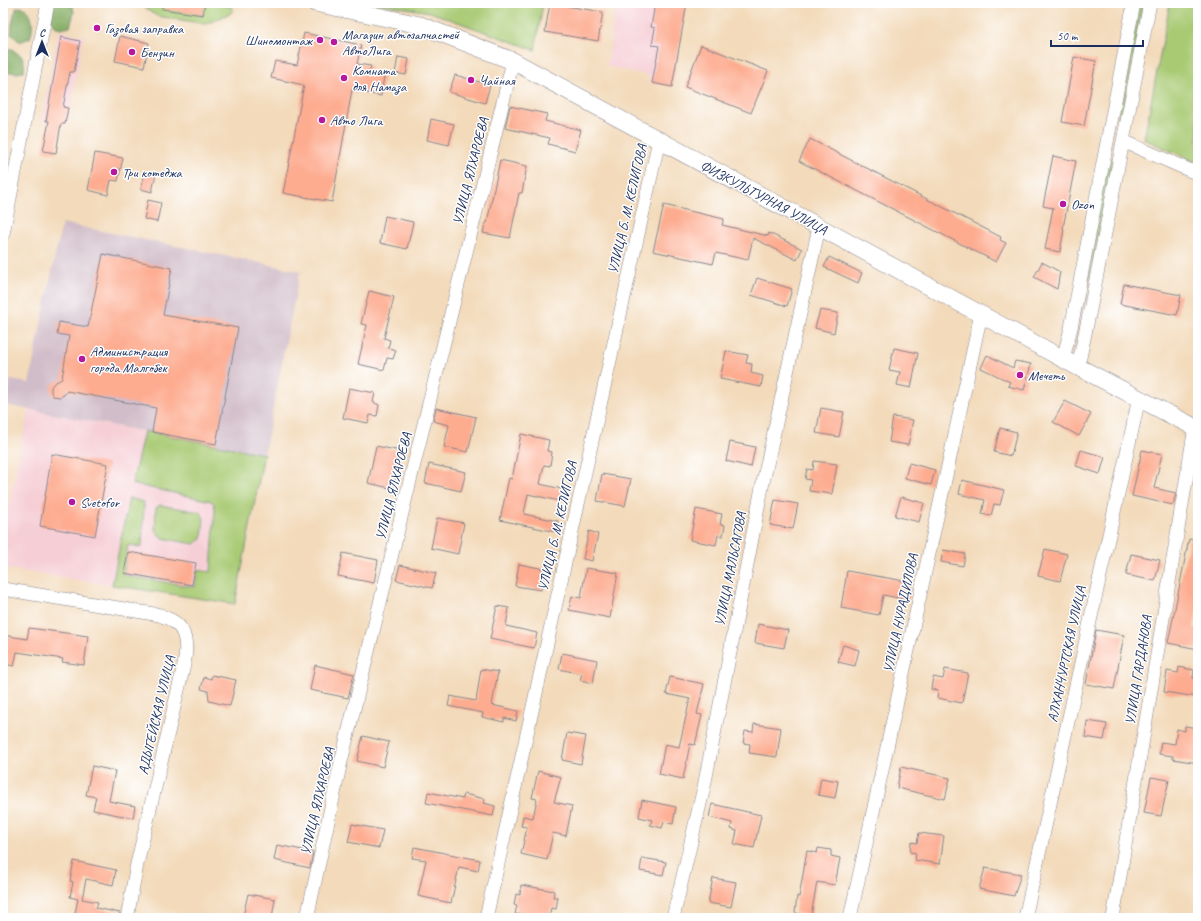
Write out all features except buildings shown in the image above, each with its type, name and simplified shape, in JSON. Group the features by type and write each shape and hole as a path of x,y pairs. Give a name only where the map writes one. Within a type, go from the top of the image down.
{"main road":[{"name":"ФИЗКУЛЬТУРНАЯ УЛИЦА","path":"314,3 420,25 513,61 1070,363 1196,428"}],"street":[{"path":"3,234 48,3"},
{"path":"1070,363 1071,328 1134,3"},
{"path":"1070,363 1090,310 1150,3"},
{"name":"УЛИЦА ЯЛХАРОЕВА","path":"307,918 340,766 513,61"},
{"name":"УЛИЦА Б. М. КЕЛИГОВА","path":"486,918 659,140"},
{"path":"1123,141 1198,174"},
{"name":"УЛИЦА МАЛЬСАГОВА","path":"673,918 704,787 762,487 819,226"},
{"name":"УЛИЦА НУРАДИЛОВА","path":"850,918 981,314"},
{"name":"АЛХАНЧУРТСКАЯ УЛИЦА","path":"1025,918 1139,398"},
{"name":"УЛИЦА ГАРДАНОВА","path":"1113,918 1196,428"},
{"name":"АДЫГЕЙСКАЯ УЛИЦА","path":"3,589 160,615 172,620 181,629 186,641 186,659 137,864 127,918"}],"shaded area":[{"path":"616,3 686,3 672,87 649,83 650,76 607,66"},
{"path":"59,31 84,36 67,126 42,121"},
{"path":"62,223 300,271 264,454 5,405 10,380 29,383"},
{"path":"29,409 264,454 235,604 3,568 3,533"}],"green space":[{"path":"53,3 72,3 74,12 70,27 59,28 52,23 51,18"},
{"path":"137,3 174,3 173,10 203,15 205,3 231,7 233,10 231,13 206,24 157,16"},
{"path":"373,3 543,3 535,50 430,12"},
{"path":"1140,3 1144,3 1121,122 1117,121"},
{"path":"1170,3 1198,3 1198,163 1144,139"},
{"path":"16,8 25,8 28,11 32,19 30,38 22,41 19,41 11,34 14,13"},
{"path":"6,49 13,49 16,53 21,55 24,63 24,71 7,73 7,79 3,84 3,55"},
{"path":"1107,159 1113,160 1085,301 1081,300"},
{"path":"144,431 264,454 235,604 112,585 129,498 143,502 144,504 142,547 128,545 123,575 195,587 197,570 211,572 215,509 214,504 211,501 132,484"},
{"path":"160,505 200,512 204,518 202,539 194,544 162,538 155,530 156,508"}],"place":[{"name":"Газовая заправка","path":"97,28"},
{"name":"Шиномонтаж","path":"320,40"},
{"name":"Магазин автозапчастей АвтоЛига","path":"334,42"},
{"name":"Бензин","path":"132,52"},
{"name":"Комната для Намаза","path":"344,78"},
{"name":"Чайная","path":"471,80"},
{"name":"Авто Лига","path":"322,120"},
{"name":"Три котеджа","path":"114,172"},
{"name":"Ozon","path":"1063,204"},
{"name":"Администрация города Малгобек","path":"82,359"},
{"name":"Мечеть","path":"1020,375"},
{"name":"Svetofor","path":"72,502"}]}
